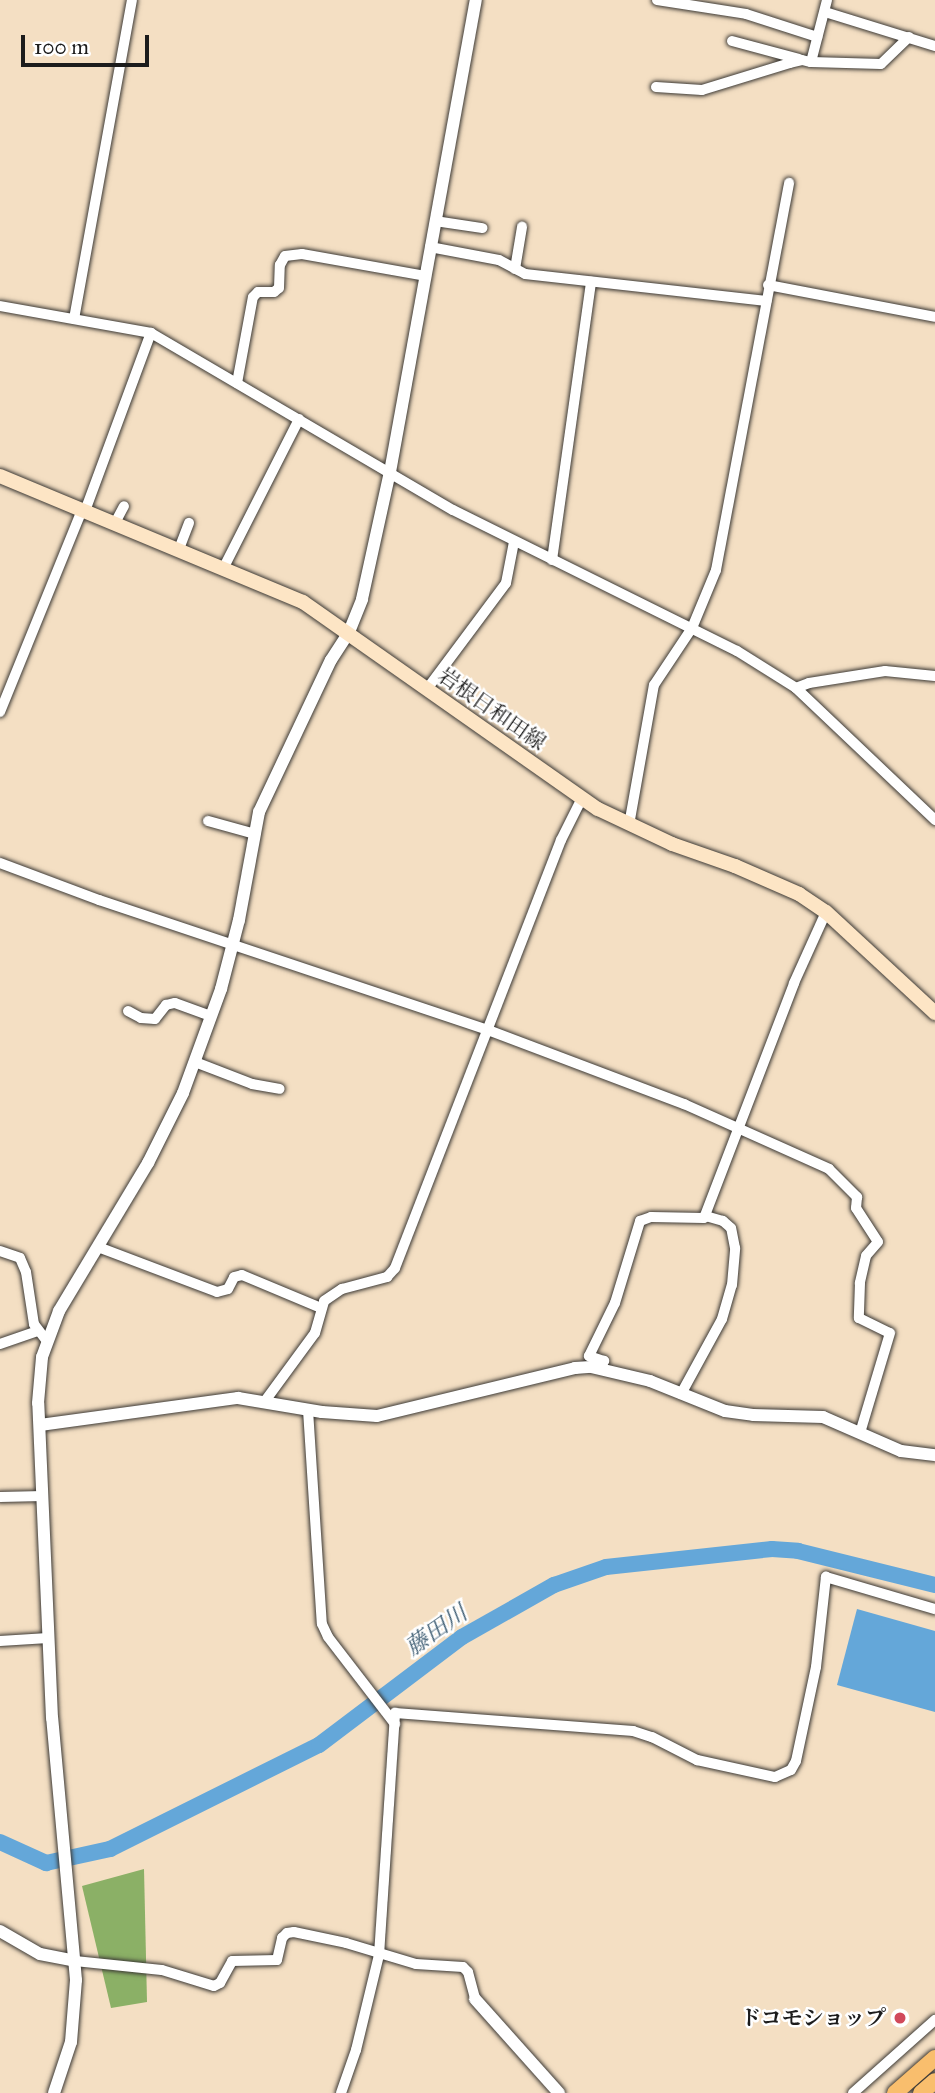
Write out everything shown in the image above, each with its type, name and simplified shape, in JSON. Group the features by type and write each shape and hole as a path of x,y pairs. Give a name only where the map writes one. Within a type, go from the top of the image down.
{"highway":[{"path":"895,2093 935,2058"},
{"path":"921,2093 935,2081"}],"main road":[{"name":"岩根日和田線","path":"0,477 303,601 582,798 629,825 672,844 776,882 826,912 935,1013"}],"street":[{"path":"74,319 132,0"},
{"path":"0,1343 41,1336 148,1163 183,1093 233,945 249,882 259,812 331,660 349,632 367,581 390,472 475,0"},
{"path":"657,0 746,14 817,37"},
{"path":"807,61 827,0"},
{"path":"825,12 935,45"},
{"path":"732,41 807,61 881,64 909,37"},
{"path":"656,87 702,90 807,61"},
{"path":"629,825 654,685 692,628 716,570 789,183"},
{"path":"435,221 482,228"},
{"path":"515,269 522,227"},
{"path":"430,247 499,260 525,274 766,302"},
{"path":"237,383 253,297 258,292 274,292 279,288 281,265 285,256 302,254 425,276"},
{"path":"552,560 592,282"},
{"path":"768,285 935,317"},
{"path":"0,306 151,332 514,542 692,628 769,669 796,688 935,820"},
{"path":"0,712 83,511 151,332"},
{"path":"224,568 299,419"},
{"path":"115,523 124,506"},
{"path":"179,549 189,523"},
{"path":"427,689 506,583 514,542"},
{"path":"796,688 886,671 935,676"},
{"path":"265,1401 315,1333 321,1308 331,1294 368,1280 387,1277 396,1268 561,840 582,798"},
{"path":"208,821 255,834"},
{"path":"0,863 233,945 488,1030 684,1104 829,1169 856,1197 856,1208 878,1242 866,1256 860,1283 859,1318 890,1333 860,1433"},
{"path":"599,1368 604,1361 589,1356 615,1303 640,1221 651,1217 701,1219 705,1216 794,983 826,912"},
{"path":"128,1011 141,1018 155,1019 166,1005 175,1003 211,1016"},
{"path":"195,1062 252,1084 280,1089"},
{"path":"681,1394 722,1319 732,1285 735,1248 731,1228 705,1216"},
{"path":"98,1247 217,1292 228,1289 234,1278 242,1276 321,1308"},
{"path":"0,1251 17,1256 22,1262 41,1336 38,1386 48,1638 61,1820 75,1961 73,2028 54,2093"},
{"path":"40,1425 214,1399 265,1401 308,1410 362,1416 391,1415 575,1368 599,1368 650,1381 741,1414 813,1415 901,1451 935,1455"},
{"path":"308,1410 322,1624 355,1673 395,1724"},
{"path":"0,1497 43,1496"},
{"path":"341,2093 356,2050 379,1955 395,1713 633,1731 652,1737 697,1760 775,1777 791,1770 796,1761 816,1667 826,1577 935,1609"},
{"path":"0,1641 48,1638"},
{"path":"0,1931 40,1954 75,1961 162,1970 214,1986 220,1983 232,1961 277,1960 282,1938 290,1932 346,1943 416,1964 463,1967 468,1972 475,1998 559,2093"},
{"path":"853,2093 935,2020"}],"green space":[{"path":"144,1869 147,2002 111,2008 82,1886"}],"water":[{"path":"857,1609 935,1631 935,1712 837,1685"}],"waterway":[{"name":"藤田川","path":"0,1842 46,1863 110,1849 319,1745 462,1637 554,1585 606,1567 772,1549 798,1551 935,1585"}],"place":[{"name":"ドコモショップ","path":"900,2018"}]}
